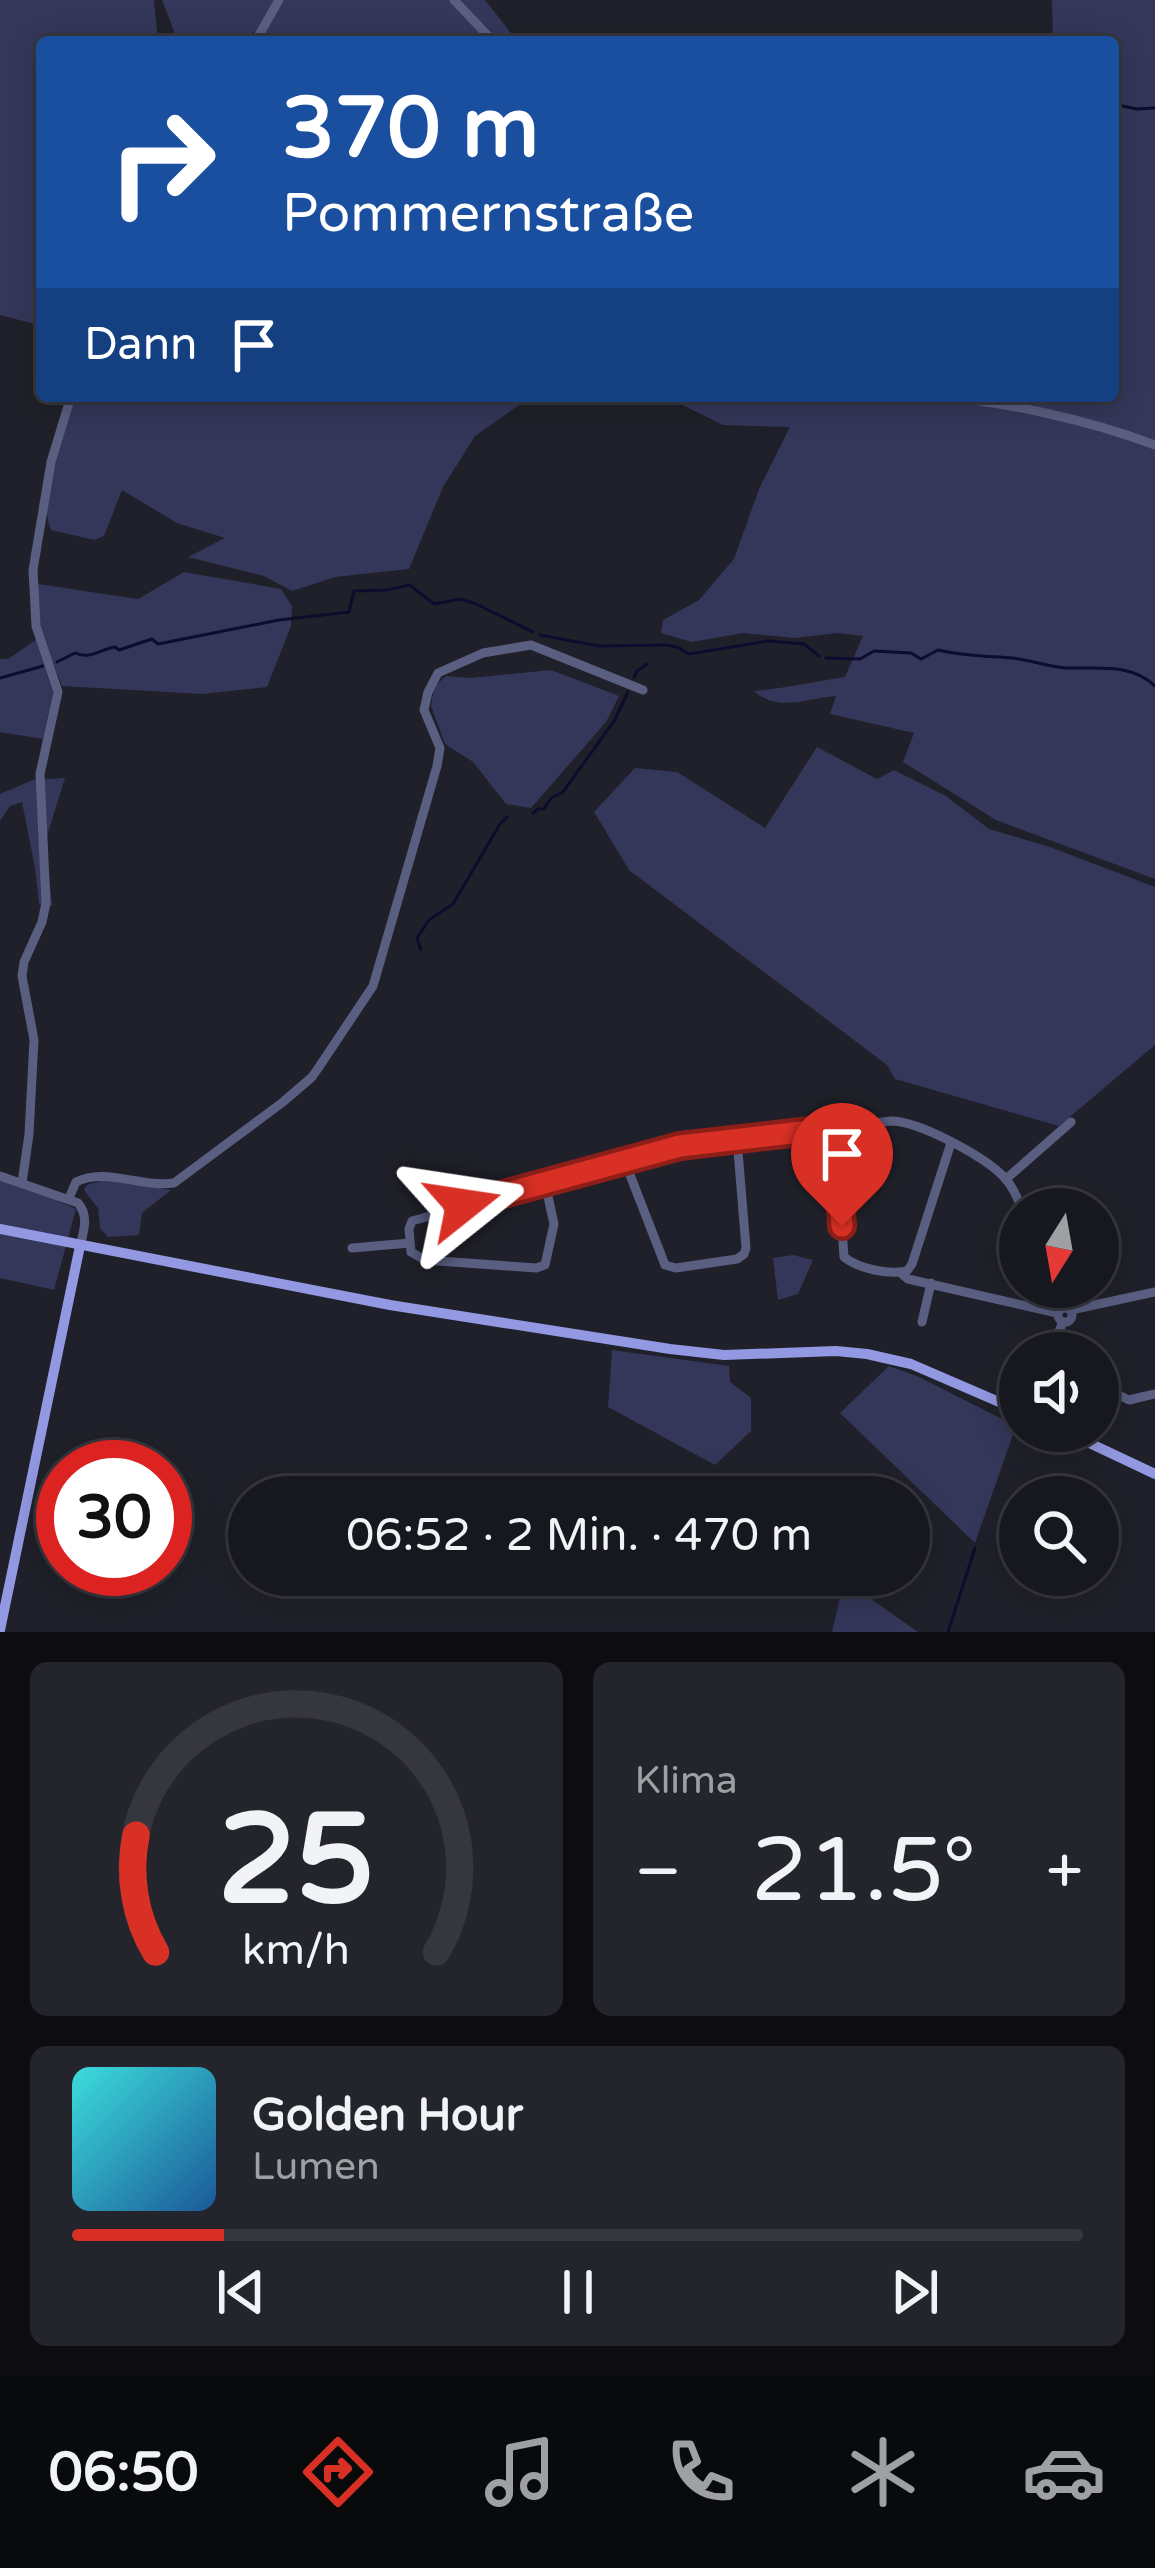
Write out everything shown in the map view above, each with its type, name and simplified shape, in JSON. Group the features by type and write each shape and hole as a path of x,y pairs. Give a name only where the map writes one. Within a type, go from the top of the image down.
{"main road":[{"path":"0,1229 410,1308 707,1354 867,1354 910,1364 999,1403"},
{"path":"0,1630 80,1246"},
{"path":"1108,1452 1155,1474"}],"street":[{"path":"258,36 279,0"},
{"path":"454,0 488,36"},
{"path":"22,1183 34,1040 22,976 46,903 40,774 58,692 36,626 33,570 51,462 68,402"},
{"path":"983,402 1155,445"},
{"path":"69,1198 76,1182 92,1176 174,1183 312,1077 373,986 437,766 440,748 424,710 438,673 483,652 531,645 643,690"},
{"path":"545,1183 554,1224 545,1264 536,1268 425,1260 410,1252 409,1229 420,1216 680,1146 835,1128 904,1121 917,1124 992,1167 1011,1188"},
{"path":"1006,1179 1071,1122"},
{"path":"835,1128 844,1257 852,1263 1064,1313 1155,1294"},
{"path":"625,1162 664,1265 676,1268 737,1259 746,1248 737,1139"},
{"path":"901,1273 911,1264 951,1144"},
{"path":"0,1176 78,1203 85,1214 80,1246"},
{"path":"352,1248 410,1243"},
{"path":"922,1322 931,1283"},
{"path":"1057,1332 1062,1308"},
{"path":"1119,1395 1129,1400 1155,1394"}],"shaded area":[{"path":"0,0 154,0 157,36 36,36 36,324 0,315"},
{"path":"162,0 485,0 513,36 264,36 252,32 252,36 175,34"},
{"path":"1052,0 1155,0 1155,879 996,820 903,762 914,733 830,714 836,696 783,703 754,691 845,677 863,636 838,633 794,638 743,633 692,642 661,633 663,620 699,600 734,559 759,489 790,427 723,425 676,402 1119,402 1119,36 1053,36"},
{"path":"72,402 523,402 475,436 443,487 409,569 335,577 292,591 264,576 188,557 225,538 177,523 122,490 104,536 94,540 51,530 47,500"},
{"path":"184,572 281,589 292,606 291,626 267,687 202,694 62,686 39,626 38,584 138,599"},
{"path":"36,640 53,692 43,739 0,732 0,659 8,659"},
{"path":"551,670 619,696 606,722 531,808 506,804 473,762 445,744 431,706 434,687 446,676"},
{"path":"817,747 877,779 894,770 946,796 989,829 1155,887 1155,1045 1059,1126 895,1079 887,1065 629,870 594,812 635,768 677,772 765,828"},
{"path":"65,778 46,839 52,906 39,904 22,802 10,806 0,821 0,794 33,780"},
{"path":"0,1180 76,1209 54,1290 0,1278"},
{"path":"104,1180 171,1190 142,1213 139,1235 108,1237 100,1228 98,1208 84,1190"},
{"path":"793,1255 813,1260 798,1294 778,1300 773,1258"},
{"path":"612,1350 729,1366 730,1382 751,1398 751,1431 715,1465 608,1407"},
{"path":"889,1366 999,1417 999,1452 1007,1452 975,1543 930,1500 930,1476 905,1476 840,1413"},
{"path":"840,1596 867,1596 918,1632 832,1632"}],"waterway":[{"path":"1119,105 1155,108"},
{"path":"57,662 75,653 119,650 152,639 158,644 279,620 349,612 354,591 410,585 434,604 461,599 533,632"},
{"path":"540,635 599,646 665,645 689,654 768,641 804,644 819,656"},
{"path":"826,658 860,659 874,651 911,653 921,659 938,650 1060,667 1125,670 1155,686"},
{"path":"634,678 647,664"},
{"path":"0,678 43,666"},
{"path":"533,813 563,792 614,721 628,692"},
{"path":"421,950 417,938 429,920 453,904 507,817"},
{"path":"948,1632 975,1548"}],"route":[{"path":"463,1205 680,1146 835,1128 842,1226"}]}
